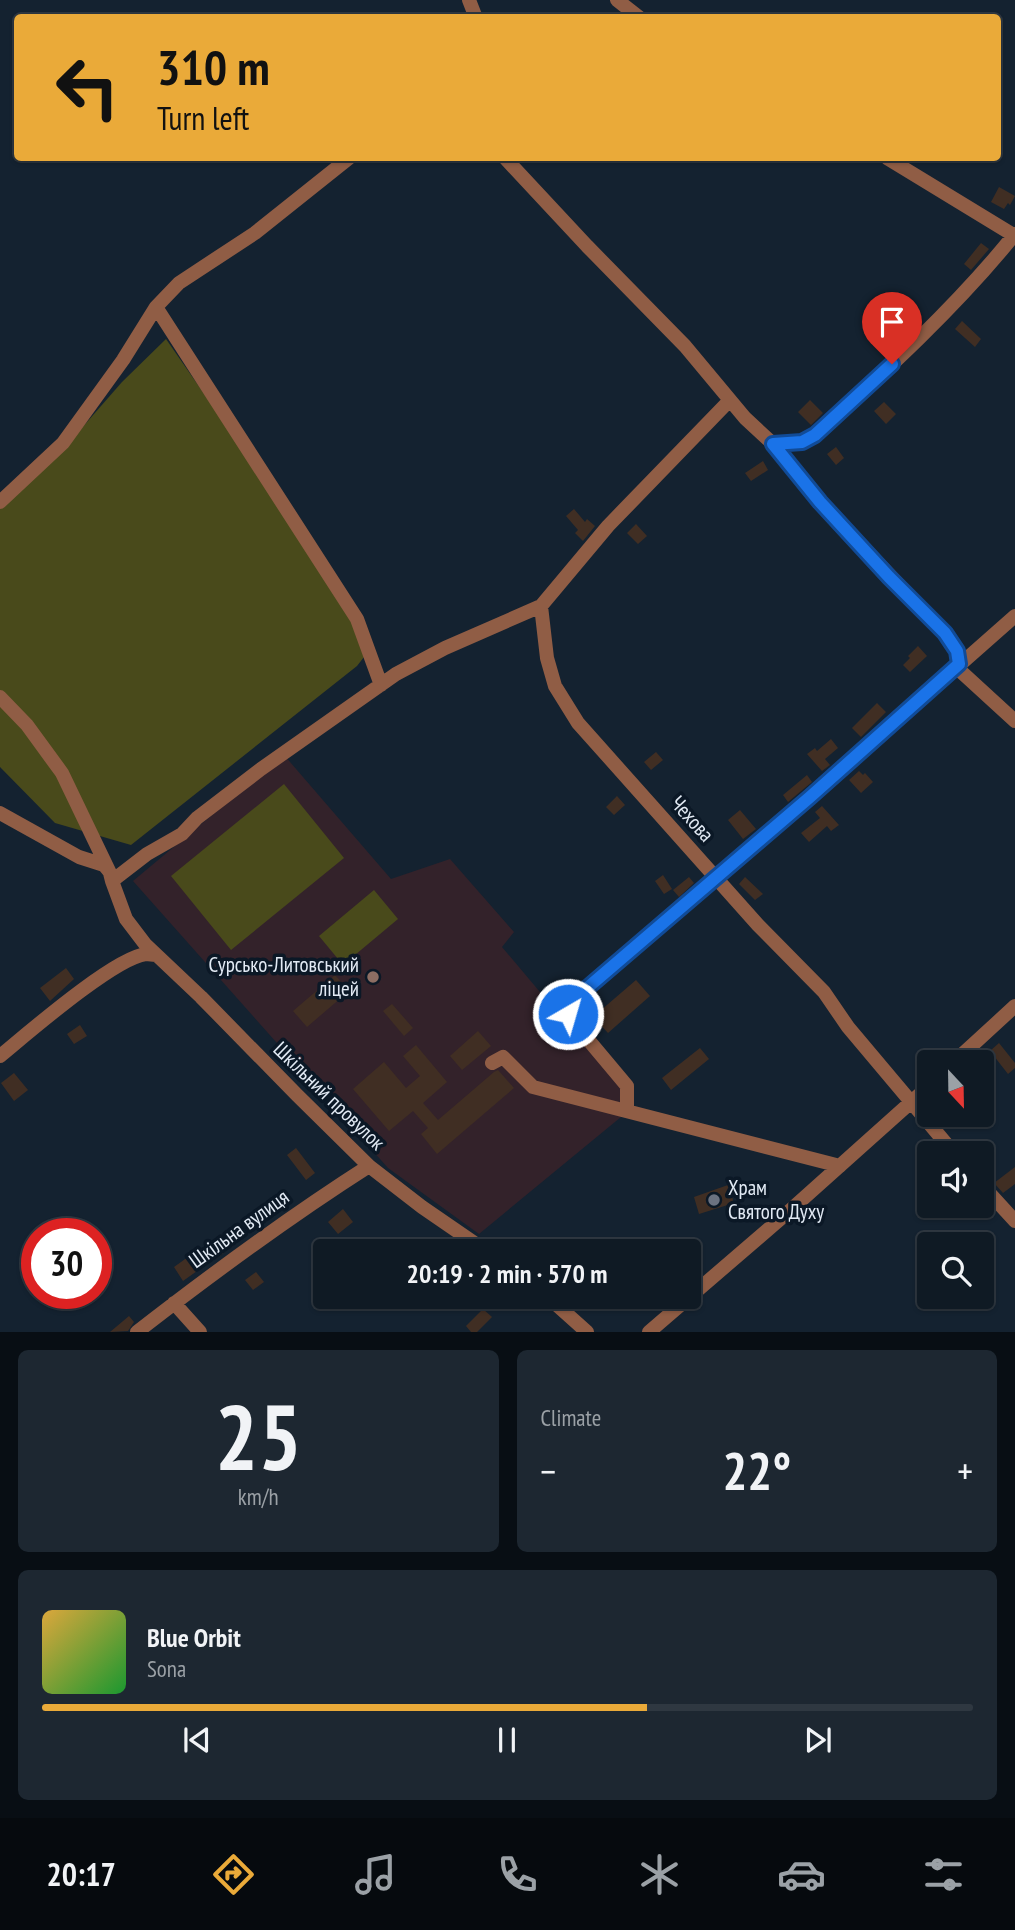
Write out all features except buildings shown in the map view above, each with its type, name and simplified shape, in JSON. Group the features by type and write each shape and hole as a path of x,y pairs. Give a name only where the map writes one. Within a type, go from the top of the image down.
{"street":[{"path":"617,0 635,14"},
{"path":"0,502 70,434 123,360 156,307 179,283 255,233 345,161"},
{"path":"508,161 685,346 730,400 773,444 820,502 945,633 957,651 958,666 1015,721"},
{"path":"773,444 802,442 815,435 941,316 1015,235 892,161"},
{"path":"156,307 357,619 381,685"},
{"path":"0,813 79,857 104,865 111,877 182,834 197,818 319,726 396,674 446,648 541,606 608,526 730,400"},
{"name":"Чехова","path":"541,606 547,658 555,686 578,723 824,992 848,1027 944,1141"},
{"path":"627,1110 627,1086 572,1021 568,1014 570,1005 1015,616"},
{"name":"Шкільний провулок","path":"0,697 27,725 62,773 111,877 126,919 156,956 176,972 369,1166 469,1239"},
{"path":"0,1056 104,975 133,958 146,954 156,956"},
{"path":"967,1050 1015,1006"},
{"path":"492,1063 503,1057 533,1087 840,1166"},
{"path":"657,1329 917,1097"},
{"name":"Шкільна вулиця","path":"137,1332 323,1195 369,1166"},
{"path":"994,1198 1015,1221"},
{"path":"174,1303 200,1332"},
{"path":"561,1309 587,1332"}],"shaded area":[{"path":"166,339 223,421 354,623 364,657 357,666 131,845 55,823 0,767 0,506 66,446 122,382"},
{"name":"Сурсько-Литовський ліцей","path":"284,755 391,879 450,859 514,932 502,947 620,1087 621,1117 479,1234 388,1168 133,881"},
{"path":"284,784 344,858 231,950 171,876"},
{"path":"374,890 398,919 343,965 319,936"}],"place":[{"name":"Сурсько-Литовський ліцей","path":"373,977"},
{"name":"Храм Святого Духу","path":"714,1200"}],"route":[{"path":"568,1014 572,1001 810,797 959,664 957,651 945,633 820,502 773,444 802,442 815,435 892,364"}]}
